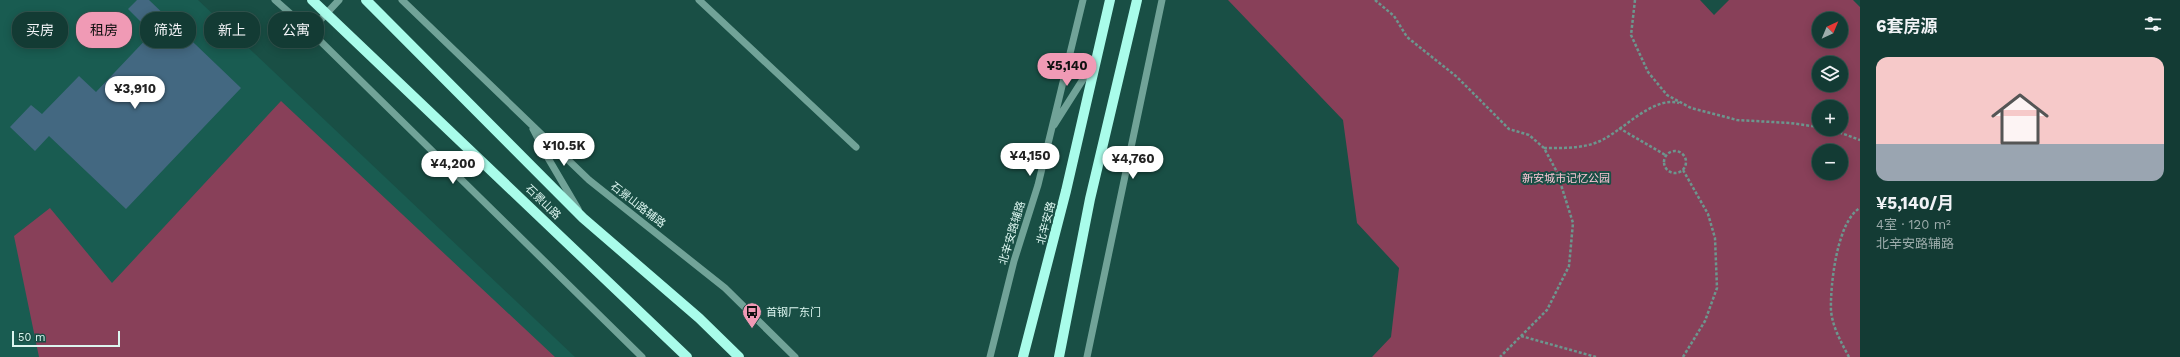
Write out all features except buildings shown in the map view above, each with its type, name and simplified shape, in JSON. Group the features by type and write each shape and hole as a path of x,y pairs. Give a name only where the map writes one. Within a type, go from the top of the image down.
{"main road":[{"name":"石景山路","path":"312,0 687,357"},
{"name":"石景山路","path":"366,0 583,218 699,318 739,357"},
{"name":"北辛安路","path":"1023,357 1066,191 1110,0"},
{"path":"1059,357 1090,199 1137,0"}],"street":[{"path":"275,0 289,12"},
{"path":"324,14 339,0"},
{"name":"石景山路辅路","path":"402,0 589,180 726,288 795,357"},
{"path":"699,0 856,147"},
{"name":"北辛安路辅路","path":"990,357 1014,261 1038,185 1083,0"},
{"path":"1087,357 1162,0"},
{"path":"324,45 642,357"},
{"path":"1051,130 1098,56"},
{"path":"531,124 548,158 583,218"}],"path":[{"path":"1375,0 1394,16 1408,37 1457,77 1509,129 1529,135 1544,148 1557,172 1574,223 1569,266 1547,310 1500,357"},
{"path":"1635,0 1631,35 1648,72 1667,95 1691,108 1737,120 1790,123 1812,126"},
{"path":"1544,148 1576,148 1603,140 1642,112 1672,101 1684,104"},
{"path":"1619,128 1667,156"},
{"path":"1848,136 1860,140"},
{"path":"1683,170 1675,173 1667,169 1664,160 1670,152 1675,152 1684,156 1685,166 1683,170 1708,214 1715,238 1717,288 1705,321 1683,357"},
{"path":"1849,357 1835,331 1831,312 1832,284 1841,233 1854,211 1860,208"},
{"path":"1521,336 1596,357"}],"shaded area":[{"path":"0,0 198,0 211,12 204,12 204,48 249,48 575,357 0,357"}],"green space":[{"name":"新安城市记忆公园","path":"1228,0 1700,0 1714,15 1729,0 1853,0 1860,7 1860,357 1372,357 1391,337 1399,268 1357,223 1343,120"},
{"path":"281,101 555,357 39,357 14,236 50,208 112,283"}],"place":[{"name":"首钢厂东门","path":"752,329"}]}
